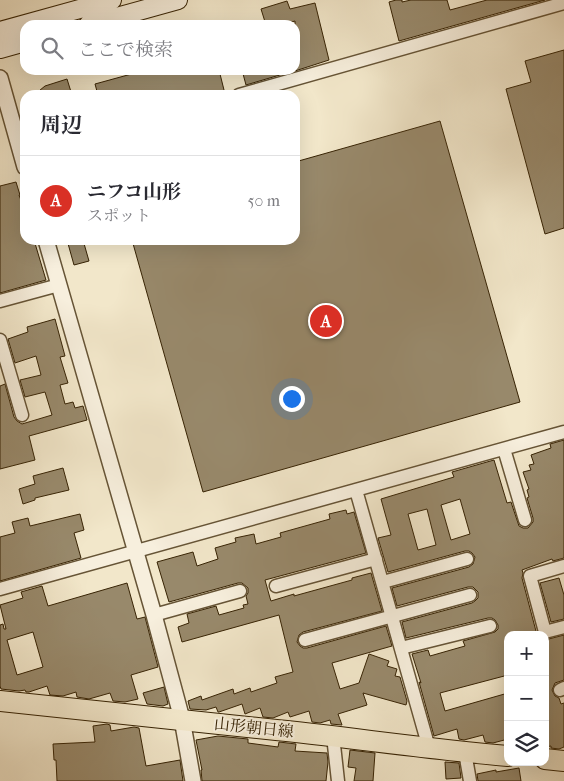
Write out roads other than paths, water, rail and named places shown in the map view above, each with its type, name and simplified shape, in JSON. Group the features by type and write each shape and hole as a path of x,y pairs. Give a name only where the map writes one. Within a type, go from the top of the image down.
{"main road":[{"path":"40,20 112,0"},
{"path":"106,20 178,0"},
{"path":"0,31 20,25"},
{"path":"0,49 20,43"},
{"name":"山形朝日線","path":"0,701 182,719 504,756"},
{"path":"549,759 564,761"}],"street":[{"path":"256,90 564,3"},
{"path":"0,78 20,146"},
{"path":"48,245 134,551 154,615 182,719 193,781"},
{"path":"0,301 60,285"},
{"path":"0,340 22,415"},
{"path":"0,589 564,432"},
{"path":"504,449 525,520"},
{"path":"356,490 429,748"},
{"path":"276,586 376,559"},
{"path":"383,582 467,559"},
{"path":"564,566 530,576 545,632 564,626"},
{"path":"154,615 240,591"},
{"path":"305,640 470,595"},
{"path":"401,648 490,626"},
{"path":"333,736 338,781"},
{"path":"465,752 470,781"}],"place":[{"name":"ニフコ山形","path":"326,321"}]}
